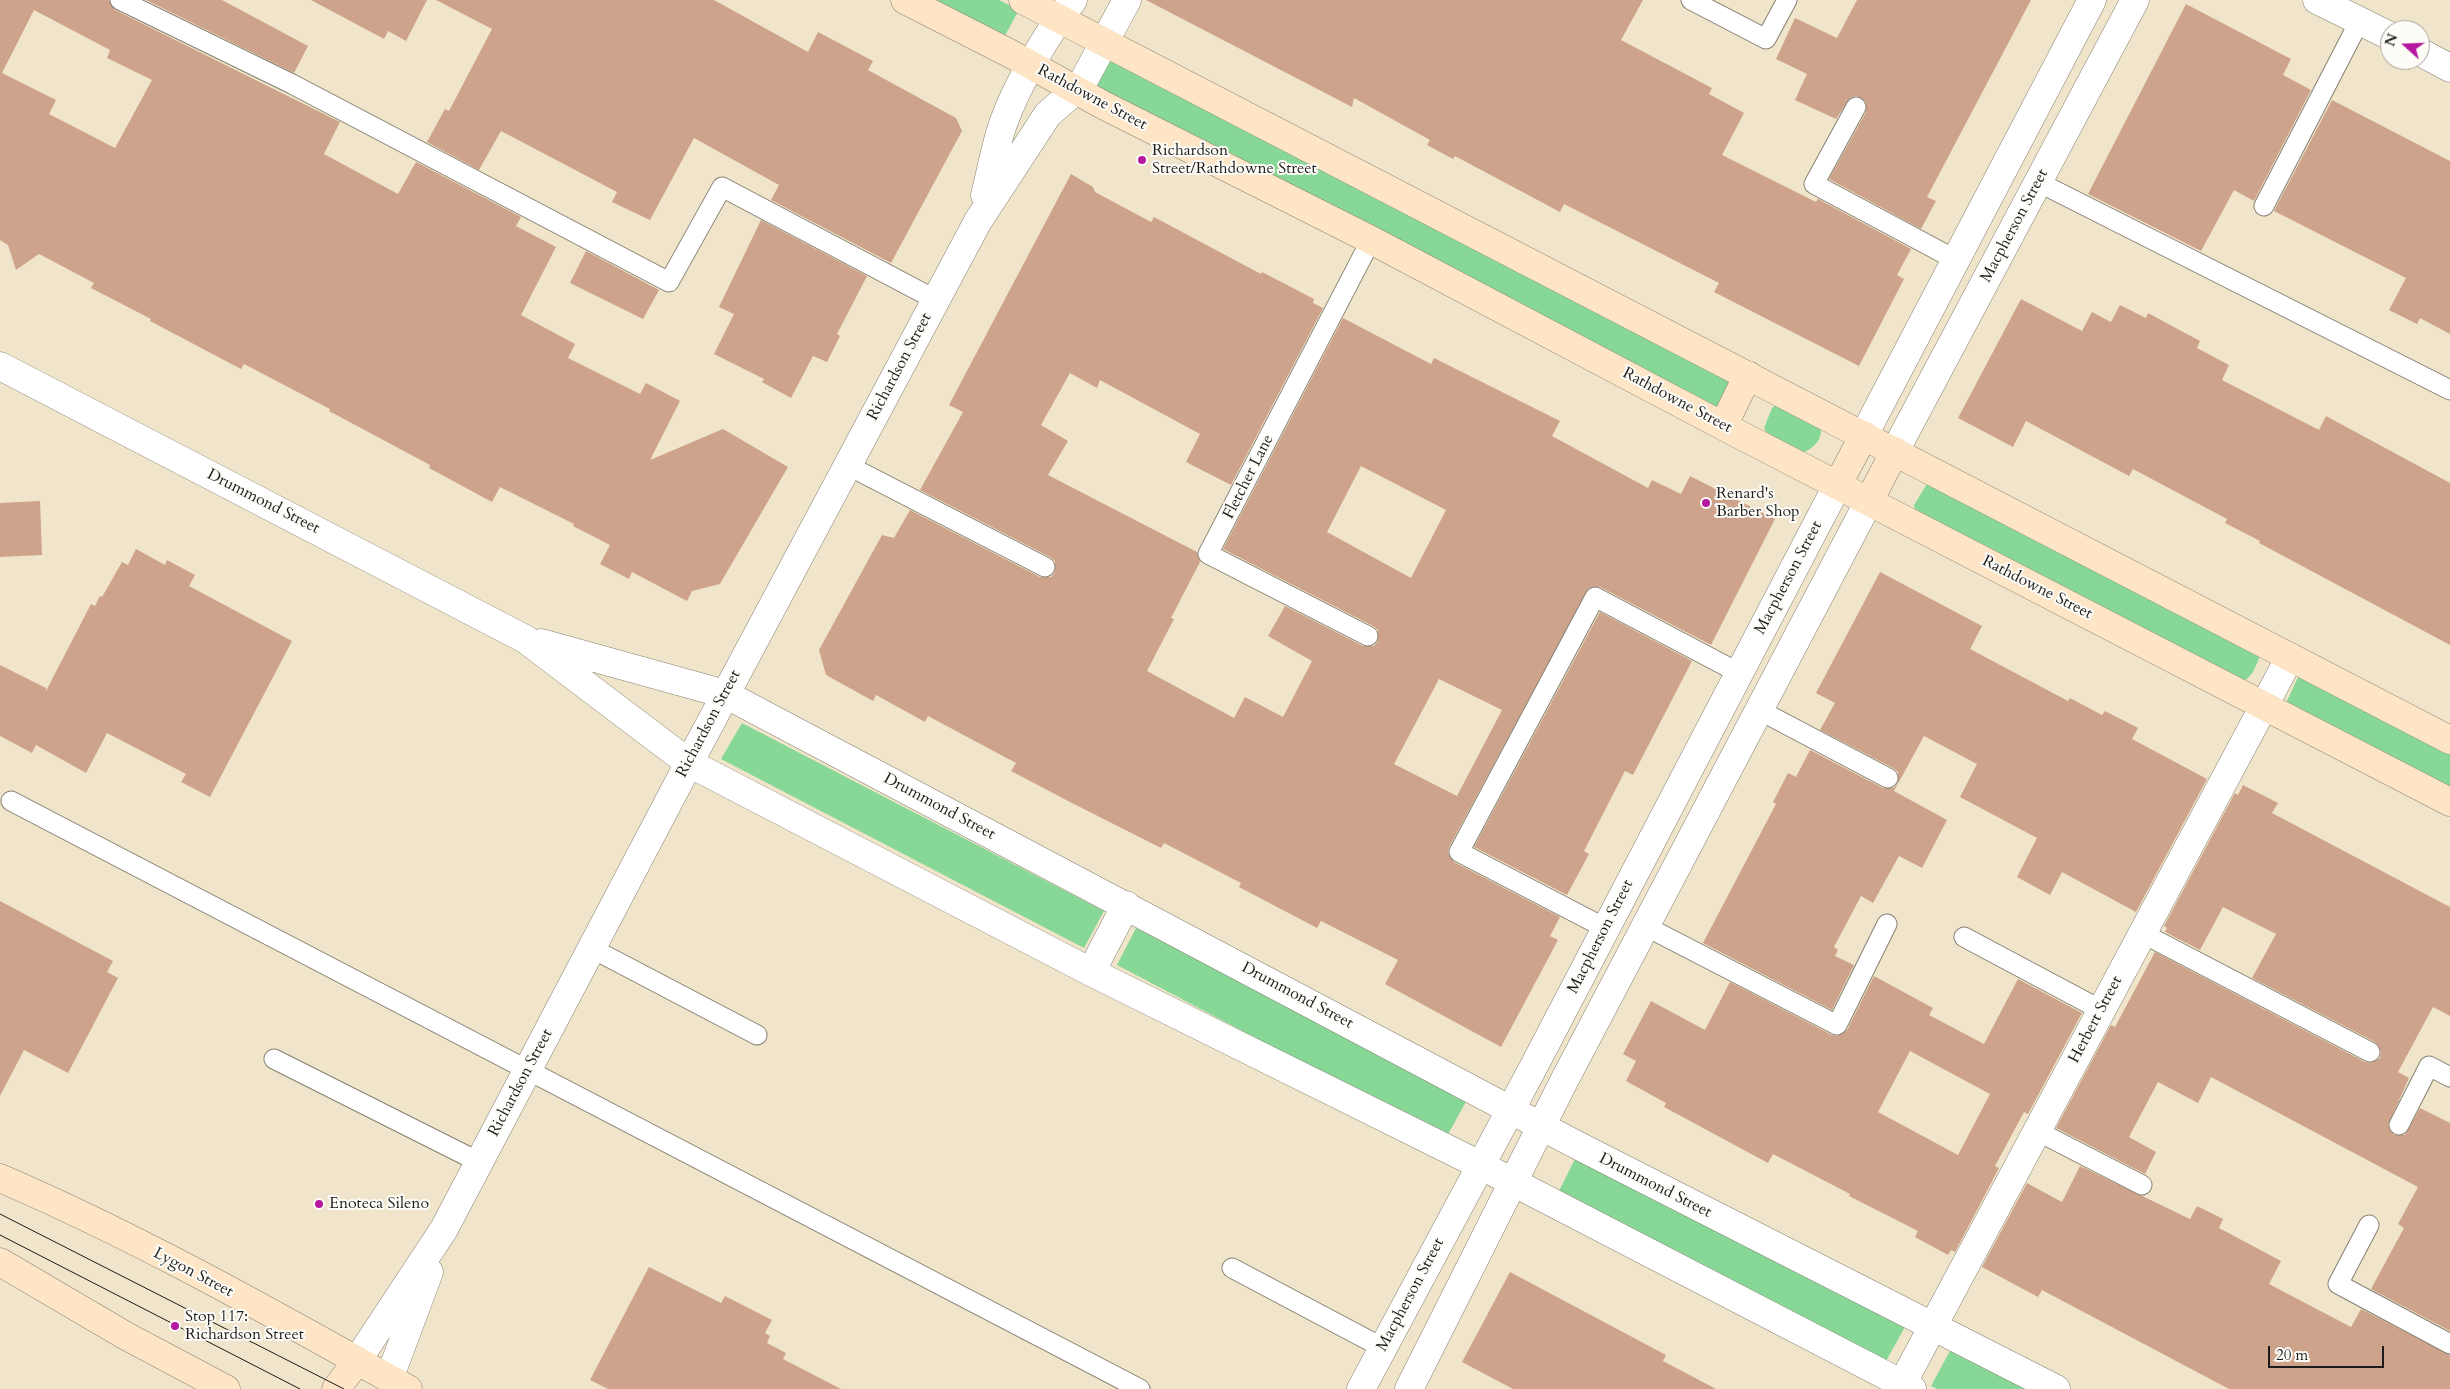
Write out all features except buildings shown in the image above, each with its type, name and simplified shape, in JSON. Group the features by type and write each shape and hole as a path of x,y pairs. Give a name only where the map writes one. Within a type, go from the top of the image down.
{"street":[{"name":"Rathdowne Street","path":"905,0 1076,91 1372,240 1723,426 2450,802"},
{"path":"1023,0 1066,9 1105,41 2450,740"},
{"name":"Richardson Street","path":"357,1361 444,1229 725,694 978,221 1048,114 1076,91 1084,80 1127,0"},
{"path":"1838,484 2092,0"},
{"name":"Macpherson Street","path":"1895,451 2135,0"},
{"path":"2317,0 2380,31"},
{"name":"Richardson Street","path":"978,221 1004,124 1032,66 1066,9"},
{"path":"2430,57 2450,68"},
{"name":"Drummond Street","path":"0,366 525,639 689,763 1091,972 1480,1165 1907,1386"},
{"path":"1723,426 1748,375"},
{"path":"1869,501 1895,451"},
{"name":"Macpherson Street","path":"1361,1389 1838,484"},
{"name":"Macpherson Street","path":"1408,1389 1645,926 1869,501"},
{"name":"Drummond Street","path":"525,639 725,694 1542,1127 1932,1328 2056,1389"},
{"name":"Herbert Street","path":"1907,1386 1932,1328 2290,657"},
{"path":"1091,972 1126,905"},
{"name":"Lygon Street","path":"0,1178 76,1213 192,1271 357,1361 394,1386"},
{"name":"Richardson Street","path":"394,1386 444,1229"},
{"path":"0,1262 126,1336 226,1389"},
{"path":"336,1389 357,1361"}],"lane":[{"path":"120,0 292,84 669,282 722,187 936,300"},
{"path":"1691,0 1766,39 1787,0"},
{"path":"2264,206 2360,20"},
{"path":"1856,107 1814,184 1956,260"},
{"path":"2038,182 2450,390"},
{"name":"Fletcher Lane","path":"1368,636 1208,554 1372,240"},
{"path":"847,465 1045,567"},
{"path":"1605,928 1459,852 1595,597 1739,673"},
{"path":"1758,710 1888,778"},
{"path":"11,801 1140,1389"},
{"path":"1645,926 1837,1025 1887,924"},
{"path":"2142,933 2370,1052"},
{"path":"1964,937 2101,1010"},
{"path":"592,949 757,1034"},
{"path":"274,1059 478,1162"},
{"path":"2399,1125 2429,1066 2450,1077"},
{"path":"2037,1131 2142,1185"},
{"path":"2369,1225 2338,1284 2450,1344"},
{"path":"1232,1268 1383,1348"}],"green space":[{"path":"927,0 999,0 1019,10 1003,39"},
{"path":"1111,56 1734,376 1715,412 1095,87"},
{"path":"1776,405 1820,426 1821,435 1815,445 1804,452 1768,435 1764,428 1772,408"},
{"path":"1927,484 2260,655 2254,670 2244,681 1915,510 1914,505"},
{"path":"2300,673 2450,751 2450,788 2286,703"},
{"path":"742,723 1104,911 1084,948 721,759"},
{"path":"1136,928 1468,1098 1446,1138 1117,965"},
{"path":"1577,1155 1906,1325 1885,1363 1558,1193"},
{"path":"1951,1349 2029,1389 1937,1389 1931,1386"}],"tram line":[{"path":"0,1214 344,1389"},
{"path":"0,1235 300,1389"}],"place":[{"name":"Richardson Street/Rathdowne Street","path":"1142,160"},
{"name":"Renard's Barber Shop","path":"1706,503"},
{"name":"Enoteca Sileno","path":"319,1204"},
{"name":"Stop 117: Richardson Street","path":"175,1326"}]}
